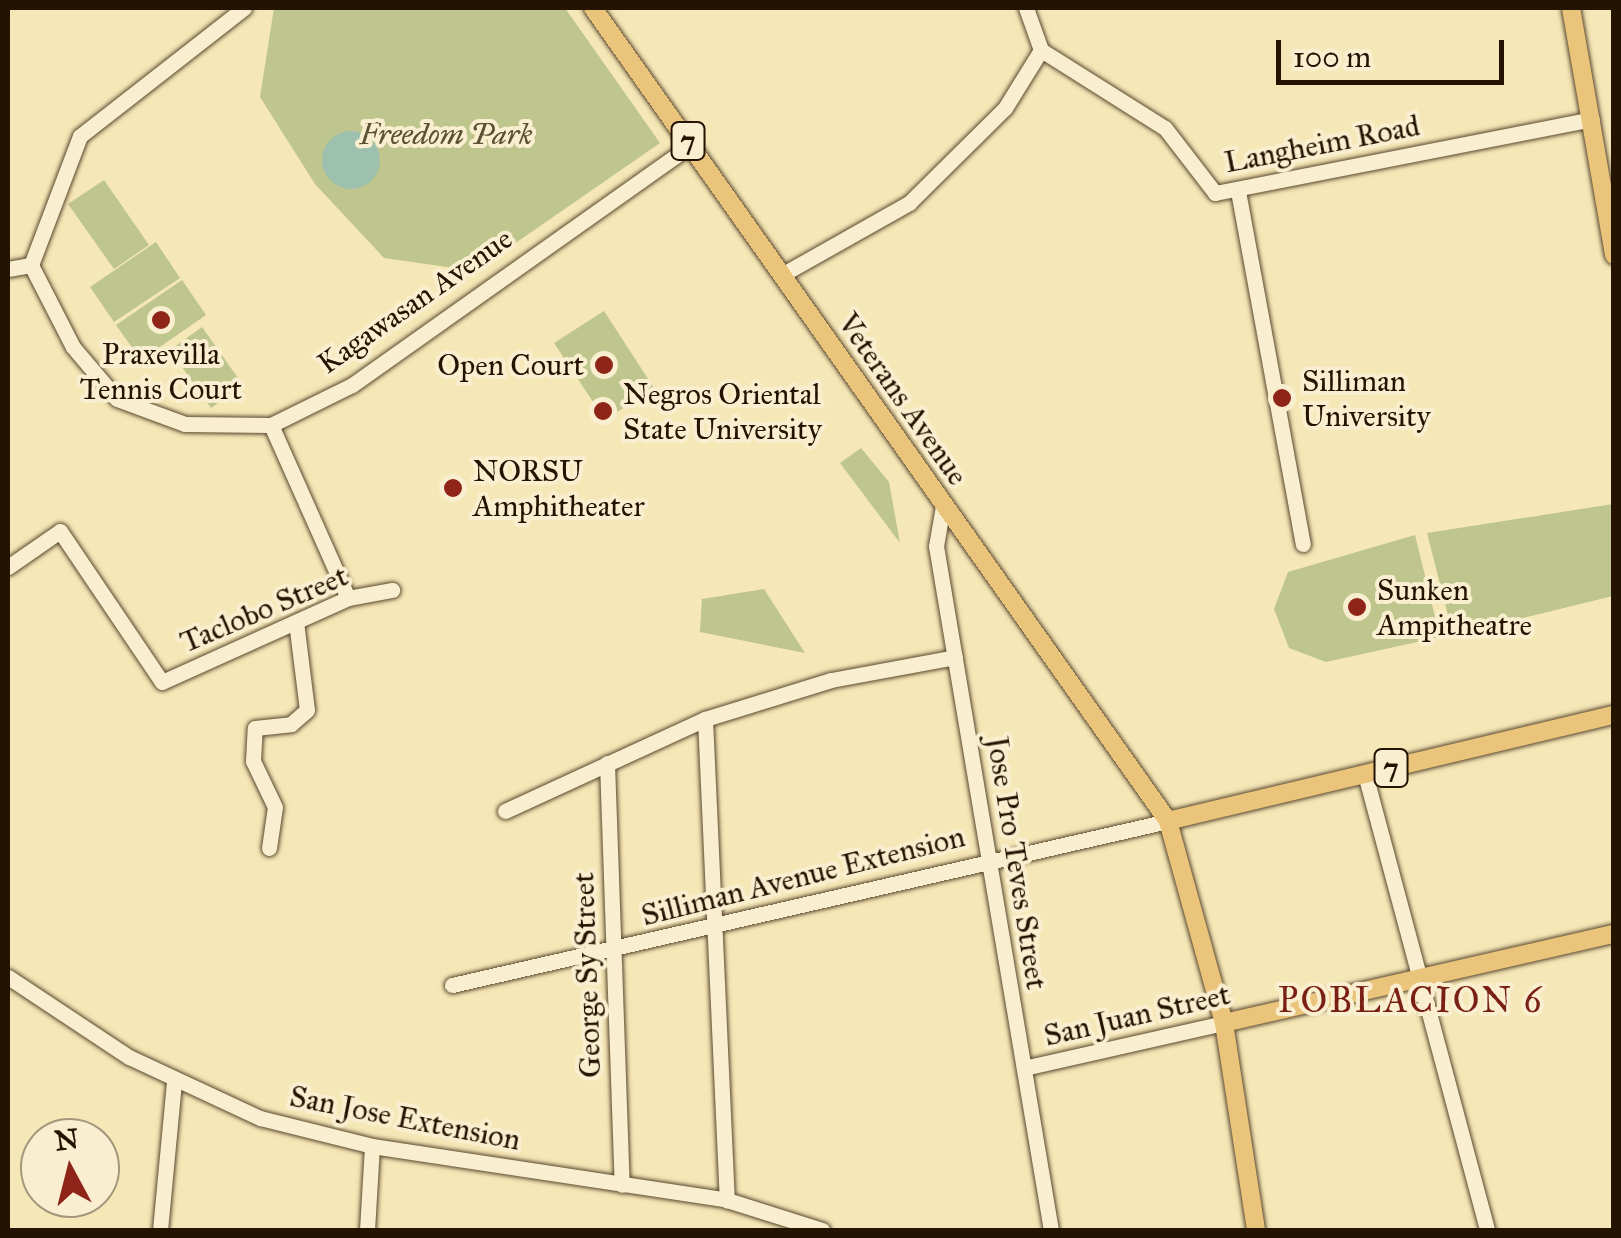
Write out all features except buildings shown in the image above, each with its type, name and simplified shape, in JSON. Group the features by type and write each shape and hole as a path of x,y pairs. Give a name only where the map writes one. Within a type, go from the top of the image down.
{"main road":[{"name":"Veterans Avenue","path":"594,8 1168,821"},
{"path":"1572,8 1614,256"},
{"name":"7","path":"1256,1230 1224,1023 1168,821 1614,715"},
{"name":"San Juan Street","path":"1224,1023 1614,934"}],"street":[{"path":"8,269 31,265 80,136 244,8"},
{"path":"783,274 909,203 1005,108 1041,50 1026,8"},
{"name":"Langheim Road","path":"1041,50 1165,128 1215,193 1592,119"},
{"name":"Kagawasan Avenue","path":"31,265 73,347 117,399 184,424 271,425 352,384 690,144"},
{"path":"1238,191 1303,544"},
{"path":"271,425 348,598"},
{"name":"Jose Pro Teves Street","path":"943,506 936,546 1051,1230"},
{"name":"Taclobo Street","path":"8,567 60,531 162,682 348,598 392,590"},
{"path":"268,848 277,838 275,807 253,762 255,728 291,724 308,710 296,622"},
{"path":"505,811 705,719 831,680 955,657"},
{"path":"705,719 720,922 726,1200"},
{"name":"George Sy Street","path":"607,763 622,1184"},
{"path":"1365,774 1487,1230"},
{"name":"Silliman Avenue Extension","path":"452,985 614,952 720,922 1168,821"},
{"name":"San Jose Extension","path":"8,977 174,1082 260,1118 372,1146 726,1200 822,1230"},
{"name":"San Juan Street","path":"1024,1068 1224,1023"},
{"path":"160,1230 174,1082"},
{"path":"367,1230 372,1146"}],"green space":[{"name":"Freedom Park","path":"274,8 565,8 660,143 475,271 384,258 315,184 260,97"},
{"path":"104,180 149,245 114,269 68,204"},
{"path":"156,242 180,278 114,322 90,287"},
{"name":"Praxevilla Tennis Court","path":"182,280 206,315 141,360 116,325"},
{"name":"Open Court","path":"604,311 654,388 605,420 554,343"},
{"path":"202,327 243,385 211,408 170,350"},
{"path":"861,448 889,482 900,543 840,463"},
{"path":"1613,504 1613,596 1453,635 1427,533"},
{"path":"1415,535 1440,637 1326,662 1289,648 1274,609 1288,572"},
{"path":"764,589 805,653 700,632 702,599"}],"shaded area":[{"path":"351,131 371,140 380,160 371,180 351,189 331,180 322,160 331,140"}],"place":[{"name":"Praxevilla Tennis Court","path":"161,320"},
{"name":"Open Court","path":"604,365"},
{"name":"Silliman University","path":"1282,398"},
{"name":"Negros Oriental State University","path":"603,411"},
{"name":"NORSU Amphitheater","path":"453,488"},
{"name":"Sunken Ampitheatre","path":"1357,607"}],"district":[{"name":"POBLACION 6","path":"1411,1001"}]}
